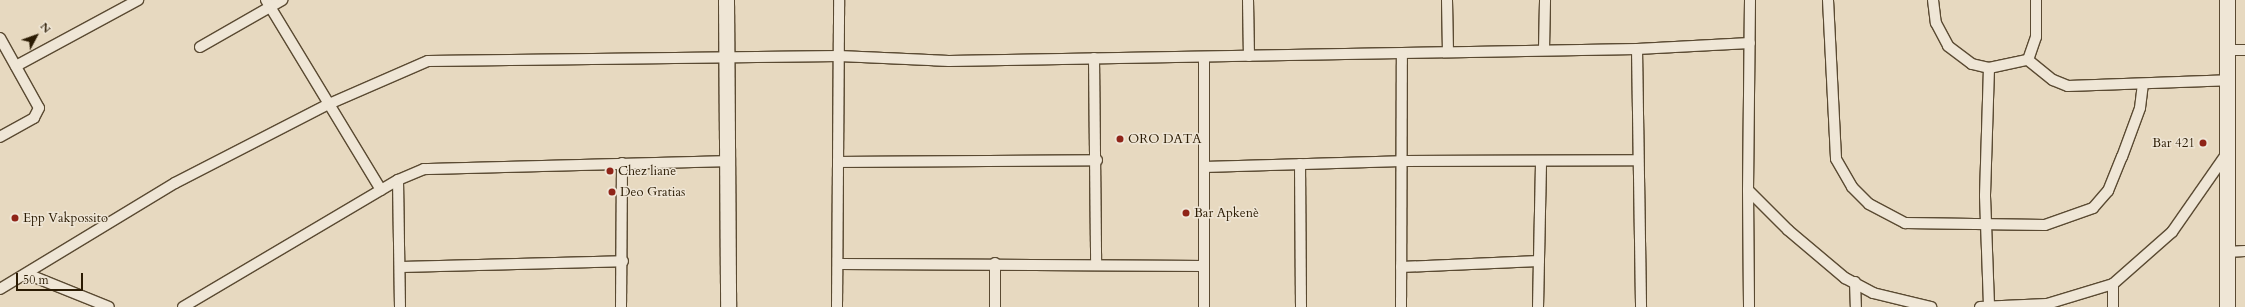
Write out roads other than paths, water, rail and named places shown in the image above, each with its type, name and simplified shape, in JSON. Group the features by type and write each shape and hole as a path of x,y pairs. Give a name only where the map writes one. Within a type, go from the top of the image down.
{"street":[{"path":"16,66 138,0"},
{"path":"200,47 268,3 282,0"},
{"path":"726,0 725,57 728,307"},
{"path":"837,307 840,162 839,0"},
{"path":"1248,0 1249,56"},
{"path":"1447,0 1448,51"},
{"path":"1544,49 1545,0"},
{"path":"1749,307 1748,190 1750,0"},
{"path":"1828,0 1836,159 1852,187 1884,214 1905,223 1943,226 1986,222 2045,225 2093,208 2108,191 2122,157 2140,108 2143,84"},
{"path":"1933,0 1936,23 1948,46 1972,64 1989,68 2028,60"},
{"path":"2028,60 2036,37 2036,0"},
{"path":"2227,0 2228,80 2225,156 2227,307"},
{"path":"268,3 382,190"},
{"path":"0,38 38,103 38,113 0,137"},
{"path":"0,289 175,183 329,104 419,64 439,60 839,56 949,61 1402,54 1448,51 1544,49 1637,49 1750,43"},
{"path":"1637,49 1641,307"},
{"path":"2227,50 2245,50"},
{"path":"1401,307 1402,54"},
{"path":"1204,57 1204,307"},
{"path":"1094,58 1097,160 1096,264"},
{"path":"2028,60 2053,80 2068,86 2228,80"},
{"path":"1989,68 1986,306 2047,304 2113,284 2172,232 2225,156"},
{"path":"840,162 1097,160"},
{"path":"1204,167 1402,161 1541,162 1638,160"},
{"path":"183,307 398,180 424,169 727,161"},
{"path":"1538,307 1541,162"},
{"path":"621,307 623,261 622,163"},
{"path":"1300,164 1301,307"},
{"path":"398,180 401,267 400,307"},
{"path":"1748,190 1816,256 1855,282 1874,293 1931,307"},
{"path":"2226,252 2245,250"},
{"path":"401,267 623,261"},
{"path":"1402,267 1539,261"},
{"path":"838,264 996,263 1204,266"},
{"path":"996,263 996,307"},
{"path":"27,274 109,307"},
{"path":"1855,282 1856,307"},
{"path":"2113,284 2113,307"}],"place":[{"name":"ORO DATA","path":"1120,139"},
{"name":"Bar 421","path":"2203,143"},
{"name":"Chez liane","path":"610,171"},
{"name":"Deo Gratias","path":"612,192"},
{"name":"Bar Apkenè","path":"1186,213"},
{"name":"Epp Vakpossito","path":"15,218"}]}
